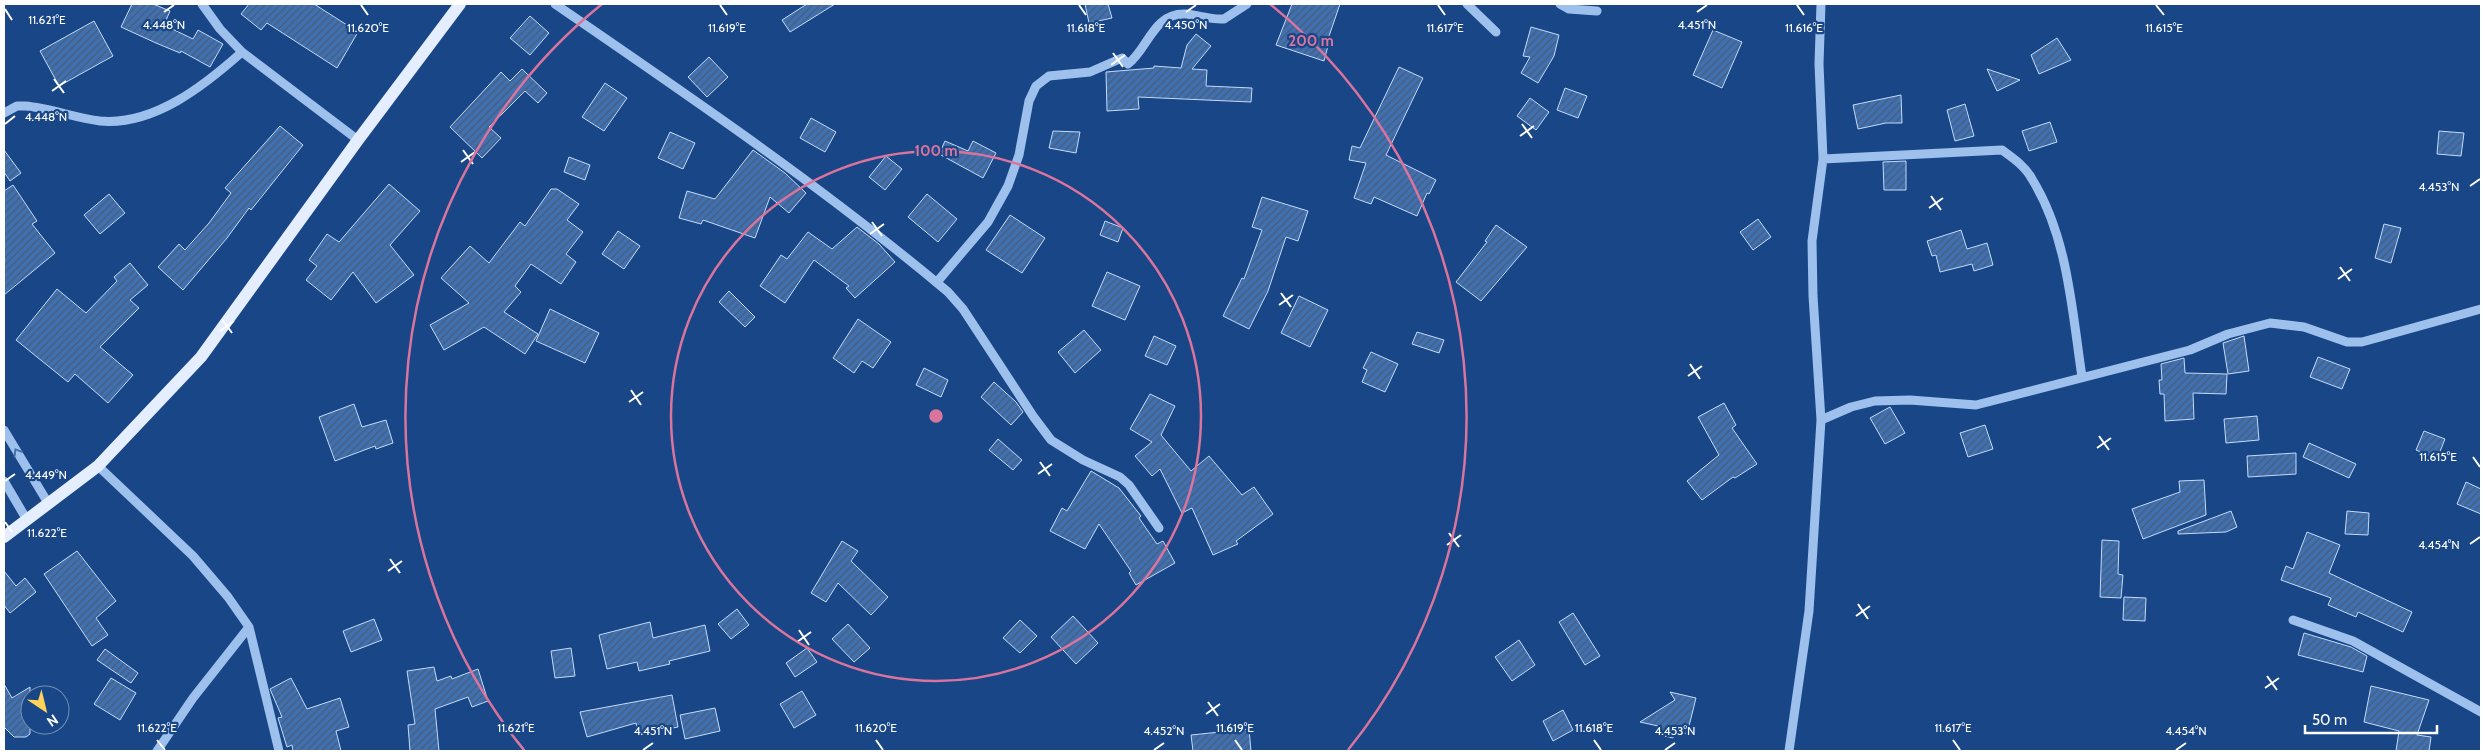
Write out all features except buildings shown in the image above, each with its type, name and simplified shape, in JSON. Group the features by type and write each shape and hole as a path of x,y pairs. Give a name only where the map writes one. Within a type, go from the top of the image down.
{"main road":[{"path":"4,536 98,466 201,357 358,140 460,4"}],"street":[{"path":"202,4 220,29 242,52 358,140"},
{"path":"554,4 655,71 833,198 937,282 963,309 1033,416 1052,440 1083,460 1120,477 1129,485 1159,528"},
{"path":"937,282 988,222 1008,186 1019,155 1029,101 1036,86 1049,76 1090,72 1122,58 1128,64 1141,52 1149,36 1159,24 1170,17 1183,14 1224,19 1247,4"},
{"path":"1468,4 1496,32"},
{"path":"1560,4 1569,9 1596,10"},
{"path":"1789,751 1809,611 1821,420 1813,296 1812,241 1823,159 1819,64 1821,4"},
{"path":"4,113 17,106 25,106 102,121 126,120 152,112 182,98 242,52"},
{"path":"1823,159 2002,150 2019,163 2032,178 2055,227 2067,278 2082,377"},
{"path":"1821,420 1851,407 1875,401 1910,400 1976,405 2190,350 2228,334 2270,323 2304,327 2347,342 2362,342 2481,309"},
{"path":"4,430 48,504"},
{"path":"98,466 193,556 228,597 249,628 279,751"},
{"path":"4,481 26,520"},
{"path":"2293,620 2352,641 2481,712"},
{"path":"157,751 193,698 249,628"}]}
